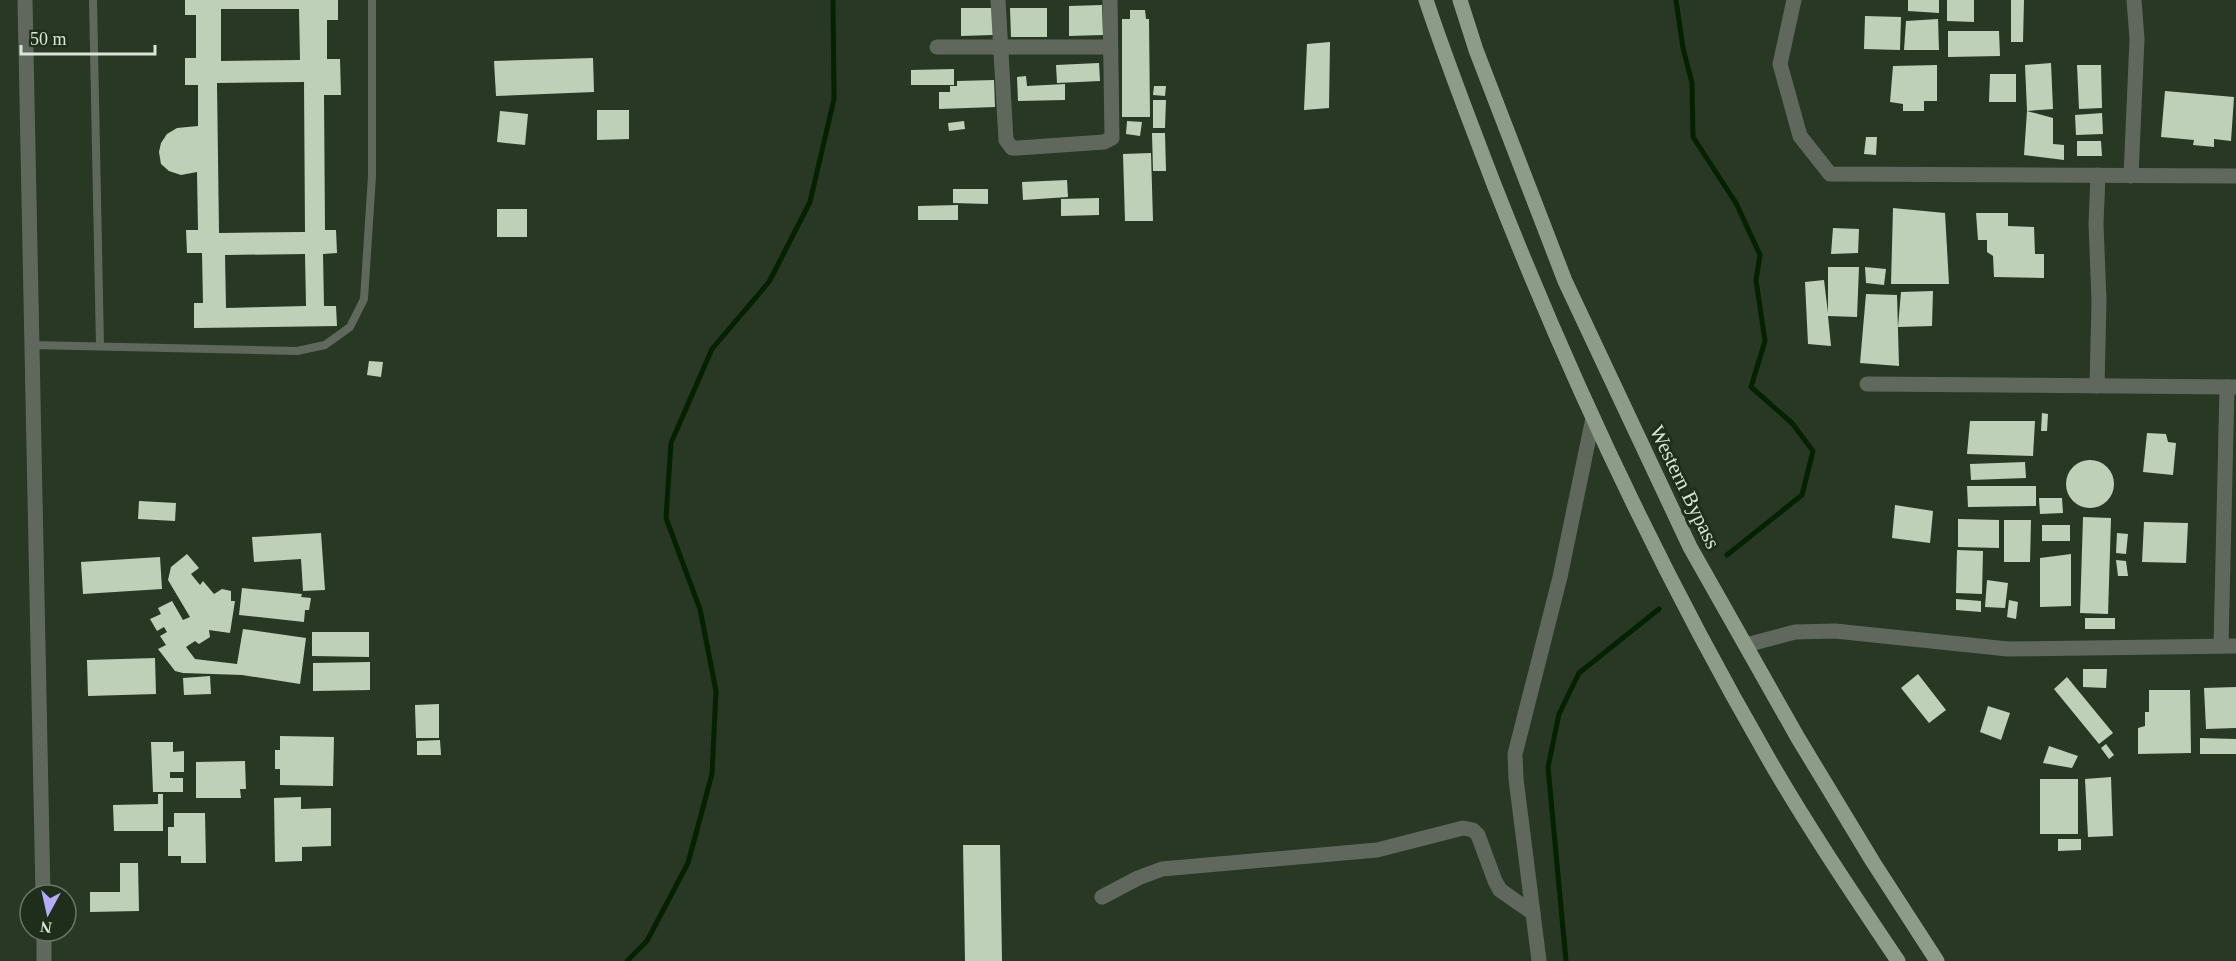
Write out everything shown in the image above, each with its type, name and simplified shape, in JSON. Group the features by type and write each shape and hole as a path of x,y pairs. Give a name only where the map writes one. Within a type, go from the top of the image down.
{"main road":[{"path":"1426,0 1446,60 1536,292 1665,568 1768,758 1845,882 1898,961"},
{"name":"Western Bypass","path":"1460,0 1476,50 1565,281 1690,547 1798,738 1867,853 1937,961"}],"street":[{"path":"25,0 43,883"},
{"path":"998,0 1006,140 1008,145 1018,148 1110,141 1113,132 1110,0"},
{"path":"1794,0 1780,64 1800,136 1830,174 2236,176"},
{"path":"2131,176 2137,39 2134,0"},
{"path":"937,47 1002,45 1110,47"},
{"path":"2097,386 2098,175"},
{"path":"1746,645 1795,632 1835,631 2008,649 2229,646 2231,387 1867,384"},
{"path":"1539,961 1516,779 1515,754 1560,577 1593,418"},
{"path":"1102,897 1138,878 1162,869 1377,850 1463,828 1473,830 1478,835 1500,890 1533,913"},
{"path":"44,943 44,961"}],"lane":[{"path":"93,0 100,346"},
{"path":"32,345 297,351 324,345 350,327 364,299 368,264 372,176 372,0"}],"building":[{"path":"185,0 338,0 338,20 327,20 327,59 340,59 341,95 324,95 325,230 336,230 337,253 323,254 324,306 336,306 337,326 194,328 194,303 203,303 202,253 187,253 186,230 198,230 197,172 181,175 169,171 161,164 159,152 161,143 167,134 177,128 198,126 198,85 185,85 185,58 196,58 196,15 185,15","holes":["221,9 299,9 300,60 221,61","304,82 305,232 219,233 217,83","305,254 306,306 226,308 225,255"]},
{"path":"1908,0 1939,0 1939,13 1908,11"},
{"path":"1947,0 1974,0 1974,22 1947,21"},
{"path":"2011,0 2024,0 2023,42 2011,42"},
{"path":"1102,5 1103,35 1069,36 1069,6"},
{"path":"961,8 993,8 993,35 961,36"},
{"path":"1010,8 1047,8 1047,37 1011,37"},
{"path":"1130,10 1145,10 1146,19 1149,19 1150,117 1122,117 1122,19 1130,19"},
{"path":"1865,16 1901,17 1900,50 1864,49"},
{"path":"1938,19 1939,50 1904,50 1906,21"},
{"path":"1948,31 1999,31 2000,56 1948,57"},
{"path":"1330,42 1329,108 1304,110 1307,44"},
{"path":"593,58 594,92 496,96 494,61"},
{"path":"1099,63 1100,81 1057,83 1056,65"},
{"path":"2051,63 2053,109 2027,111 2025,65"},
{"path":"1937,65 1937,101 1924,101 1924,111 1903,111 1903,104 1890,102 1893,66"},
{"path":"2077,65 2101,65 2102,108 2079,109"},
{"path":"954,69 954,85 911,85 911,70"},
{"path":"1990,74 2016,74 2016,102 1989,102"},
{"path":"1026,76 1027,86 1065,84 1065,100 1018,101 1017,77"},
{"path":"994,80 995,107 939,109 939,92 950,92 950,86 957,86 957,81"},
{"path":"1154,86 1166,86 1165,96 1153,95"},
{"path":"2165,91 2234,97 2231,141 2214,139 2214,147 2193,145 2194,140 2161,137"},
{"path":"1153,100 1166,100 1165,128 1153,128"},
{"path":"597,110 629,110 629,139 597,140"},
{"path":"500,111 528,114 525,145 497,142"},
{"path":"2027,111 2053,118 2053,144 2064,145 2064,160 2024,155"},
{"path":"2102,113 2103,134 2076,135 2075,115"},
{"path":"964,121 965,129 949,131 948,123"},
{"path":"1127,121 1142,122 1140,136 1126,134"},
{"path":"1152,133 1165,133 1166,171 1153,171"},
{"path":"1866,137 1877,137 1876,155 1864,154"},
{"path":"2077,141 2101,141 2102,156 2077,156"},
{"path":"1151,153 1153,221 1125,221 1123,154"},
{"path":"1067,180 1068,197 1023,200 1022,182"},
{"path":"953,189 988,189 988,204 953,203"},
{"path":"1099,198 1099,215 1061,216 1061,199"},
{"path":"958,205 958,220 918,220 918,206"},
{"path":"1893,208 1945,213 1949,284 1891,284"},
{"path":"497,209 527,209 527,237 497,237"},
{"path":"1976,213 2008,213 2008,226 2034,227 2035,254 2044,254 2044,278 1994,277 1993,256 1987,252 1987,240 1978,240"},
{"path":"1833,228 1859,229 1858,253 1831,254"},
{"path":"1828,267 1859,267 1857,317 1828,316 1831,346 1808,344 1805,282 1824,280 1828,313"},
{"path":"1865,267 1886,269 1884,285 1866,283"},
{"path":"1933,291 1932,326 1898,327 1901,292"},
{"path":"1866,294 1897,295 1899,366 1860,363"},
{"path":"369,361 383,362 381,377 367,375"},
{"path":"2042,413 2048,414 2047,431 2041,431"},
{"path":"1970,421 2035,421 2033,456 1967,454"},
{"path":"2147,433 2166,434 2168,442 2176,443 2173,475 2143,472"},
{"path":"2090,460 2107,467 2114,484 2107,501 2090,508 2073,501 2066,484 2073,467"},
{"path":"2025,462 2026,478 1971,480 1970,464"},
{"path":"1967,486 2036,486 2036,506 1968,507"},
{"path":"2039,498 2062,498 2063,513 2040,514"},
{"path":"139,501 176,503 175,521 138,519"},
{"path":"1895,505 1933,511 1930,543 1892,538"},
{"path":"2083,517 2111,518 2108,614 2080,613"},
{"path":"1958,519 1999,520 1999,548 1958,547"},
{"path":"2004,520 2031,520 2030,562 2004,562"},
{"path":"2144,522 2188,523 2186,563 2142,562"},
{"path":"2042,525 2070,525 2070,541 2042,541"},
{"path":"321,533 325,590 303,591 301,559 254,562 252,537"},
{"path":"2117,533 2128,534 2126,554 2116,553"},
{"path":"1957,550 1983,551 1982,594 1956,593"},
{"path":"187,554 199,568 191,574 200,585 203,581 214,594 222,589 231,591 231,601 235,601 230,633 209,630 210,637 199,644 195,641 186,647 195,659 237,664 243,629 306,638 300,684 242,675 175,671 158,649 166,645 160,636 167,632 164,627 157,631 150,619 161,614 158,608 172,601 183,620 190,617 168,580 171,567"},
{"path":"2071,554 2071,606 2040,607 2040,558"},
{"path":"160,557 162,589 83,594 81,562"},
{"path":"2116,560 2126,561 2128,576 2118,576"},
{"path":"1987,580 2008,583 2005,608 1985,607"},
{"path":"242,588 302,594 301,597 311,598 309,610 305,610 304,622 239,615"},
{"path":"1956,599 1981,601 1981,612 1956,610"},
{"path":"2009,600 2018,602 2016,619 2007,617"},
{"path":"2085,618 2115,618 2115,629 2085,629"},
{"path":"312,632 369,632 369,657 312,656"},
{"path":"155,658 156,694 88,696 87,660"},
{"path":"370,662 370,690 313,691 313,663"},
{"path":"2083,669 2107,669 2106,688 2083,687"},
{"path":"1918,674 1946,710 1929,723 1901,688"},
{"path":"210,676 211,694 184,695 183,678"},
{"path":"2067,677 2113,733 2099,744 2054,689"},
{"path":"2236,687 2236,728 2206,729 2204,688"},
{"path":"2149,690 2190,690 2191,753 2138,754 2138,728 2145,726 2145,712 2149,712"},
{"path":"439,704 439,738 416,738 415,705"},
{"path":"1988,706 2010,713 2001,740 1980,732"},
{"path":"280,736 334,737 333,786 280,785 280,769 275,769 275,750 280,750"},
{"path":"2200,738 2236,739 2236,754 2200,754"},
{"path":"440,740 441,755 417,755 417,741"},
{"path":"151,742 173,742 173,752 184,751 184,772 170,772 170,778 183,778 183,792 153,792"},
{"path":"2106,744 2114,755 2109,759 2101,748"},
{"path":"2049,746 2078,756 2072,768 2043,763"},
{"path":"245,761 246,789 240,789 241,798 196,798 196,762"},
{"path":"2111,777 2113,836 2088,837 2085,779"},
{"path":"2040,779 2078,779 2078,834 2040,834"},
{"path":"158,794 163,794 163,831 114,831 113,805 158,804"},
{"path":"301,797 301,809 331,808 331,846 302,847 302,861 275,862 274,798"},
{"path":"174,813 205,813 206,863 181,863 181,856 168,856 168,827 174,827"},
{"path":"2058,839 2081,839 2081,850 2058,851"},
{"path":"963,845 1000,845 1002,961 965,961"},
{"path":"120,863 138,863 139,911 90,912 90,892 120,892"}],"waterway":[{"path":"627,961 647,941 688,863 712,774 716,691 700,609 666,518 671,443 712,349 769,282 810,202 834,99 833,0"},
{"path":"1676,0 1683,48 1692,83 1693,137 1736,203 1760,255 1756,280 1765,341 1751,387 1792,423 1813,451 1802,495 1727,555"},
{"path":"1566,961 1548,767 1559,714 1579,673 1659,609"}]}
